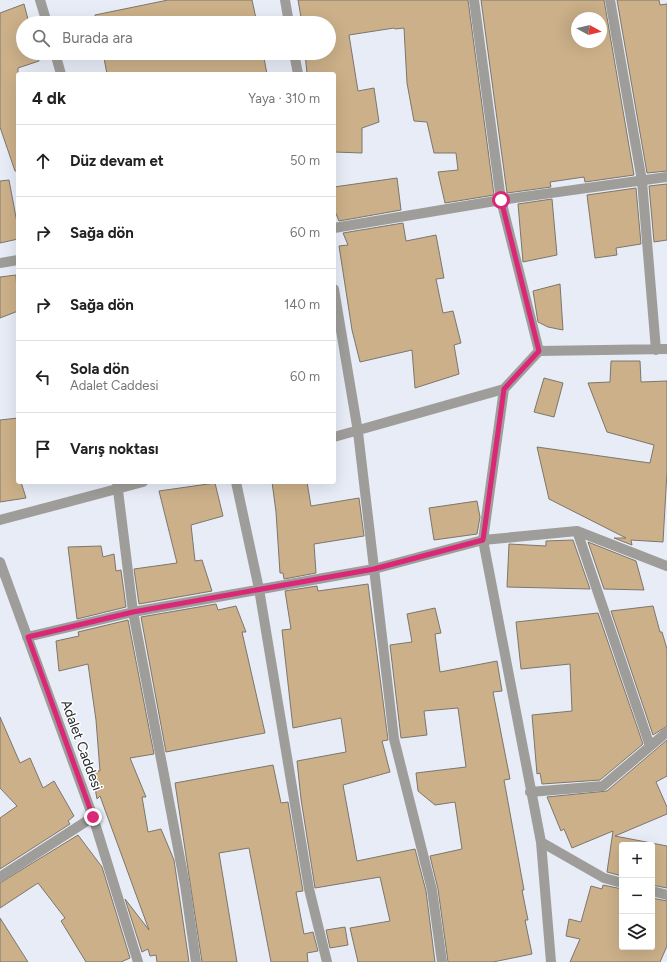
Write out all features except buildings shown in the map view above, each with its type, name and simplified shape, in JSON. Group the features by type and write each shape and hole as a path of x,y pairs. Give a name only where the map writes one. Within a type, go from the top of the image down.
{"street":[{"path":"40,0 45,16"},
{"path":"285,0 288,16"},
{"path":"474,0 501,200 539,351"},
{"path":"610,0 642,181 656,350"},
{"path":"57,60 60,72"},
{"path":"295,60 298,72"},
{"path":"336,228 501,200 667,177"},
{"path":"0,264 16,260"},
{"path":"336,301 358,432 394,739 432,890 442,962"},
{"path":"336,437 358,432 504,389 539,351 667,349"},
{"path":"504,389 483,540 530,792 541,842 551,962"},
{"path":"236,484 259,589 309,888 327,962"},
{"path":"0,520 118,485 133,612 185,885 196,962"},
{"path":"577,531 650,746"},
{"path":"28,637 133,612 374,569 483,540 577,531 667,566"},
{"name":"Adalet Caddesi","path":"0,562 93,817 138,962"},
{"path":"530,792 603,786 667,732"},
{"path":"0,877 93,817"},
{"path":"541,842 604,878 619,882"},
{"path":"655,892 667,895"}],"route":[{"path":"93,817 28,637 133,612 374,569 483,540 504,389 539,351 501,200"}]}
